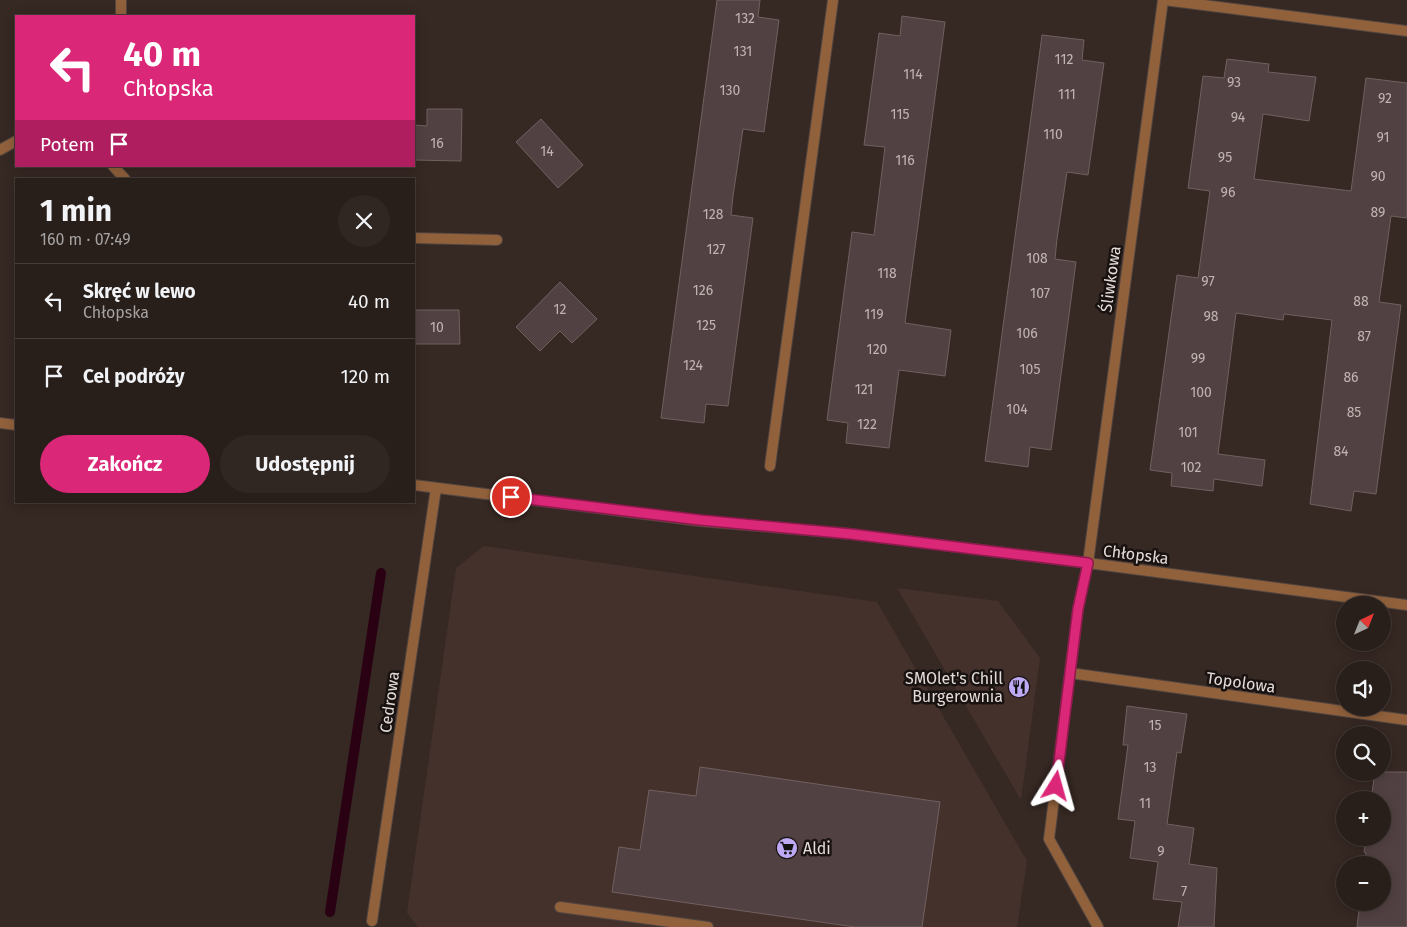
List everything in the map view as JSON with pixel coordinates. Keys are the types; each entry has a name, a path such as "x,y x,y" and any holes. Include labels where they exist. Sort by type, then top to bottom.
{"street":[{"path":"121,0 121,15"},
{"path":"770,466 833,0"},
{"name":"Śliwkowa","path":"1088,563 1164,0 1407,31"},
{"path":"0,150 15,142"},
{"path":"114,167 124,178"},
{"path":"415,238 497,240"},
{"path":"0,423 15,425"},
{"name":"Chłopska","path":"415,485 700,520 851,534 1407,605"},
{"name":"Cedrowa","path":"372,921 436,488"},
{"path":"1088,563 1078,609 1049,839 1098,927"},
{"name":"Topolowa","path":"1070,673 1407,720"},
{"path":"560,907 708,927"}],"shaded area":[{"path":"484,546 877,602 1027,861 1017,927 418,927 407,913 456,568"},
{"path":"897,588 998,601 1040,658 1021,800"}],"building":[{"path":"717,0 760,0 758,17 779,20 764,132 743,129 733,196 731,215 753,218 728,406 706,404 704,423 661,418"},
{"path":"902,16 945,22 905,323 951,330 945,376 899,370 889,448 846,443 848,423 827,420 852,232 874,235 885,147 864,145 879,33 900,36"},
{"path":"1042,35 1084,40 1082,60 1104,63 1088,175 1067,172 1057,239 1055,259 1076,262 1051,450 1030,447 1028,467 985,461"},
{"path":"1227,59 1269,64 1268,72 1316,77 1309,121 1263,114 1254,179 1351,191 1366,78 1407,83 1407,218 1391,216 1379,302 1401,305 1376,494 1354,491 1351,511 1310,504 1332,320 1284,314 1283,320 1236,313 1218,454 1265,460 1262,486 1214,479 1213,491 1171,486 1172,473 1150,470 1177,275 1198,278 1210,191 1188,188 1203,76 1224,78"},
{"path":"427,109 462,109 461,161 415,160 415,125 427,126"},
{"path":"541,119 583,165 558,188 516,142"},
{"path":"560,282 597,319 572,343 560,331 540,351 516,327"},
{"path":"415,310 459,310 460,344 415,344"},
{"path":"1127,706 1187,714 1181,753 1177,752 1167,824 1194,828 1189,864 1217,868 1214,927 1178,927 1182,902 1153,899 1158,862 1130,858 1135,821 1118,819 1128,745 1123,745"},
{"name":"Aldi","path":"700,767 940,802 922,927 855,927 612,892 619,847 640,850 649,790 696,796"},
{"path":"1391,772 1407,772 1407,927 1357,927 1359,911 1391,911 1391,856 1366,856 1364,852 1365,846 1391,846 1391,791 1372,791 1374,781 1391,781"}],"waterway":[{"path":"330,912 381,573"}],"place":[{"name":"SMOlet's Chill Burgerownia","path":"1019,687"},
{"name":"Aldi","path":"787,848"}],"route":[{"path":"511,497 700,520 851,534 1088,563 1078,609 1056,786"}]}
